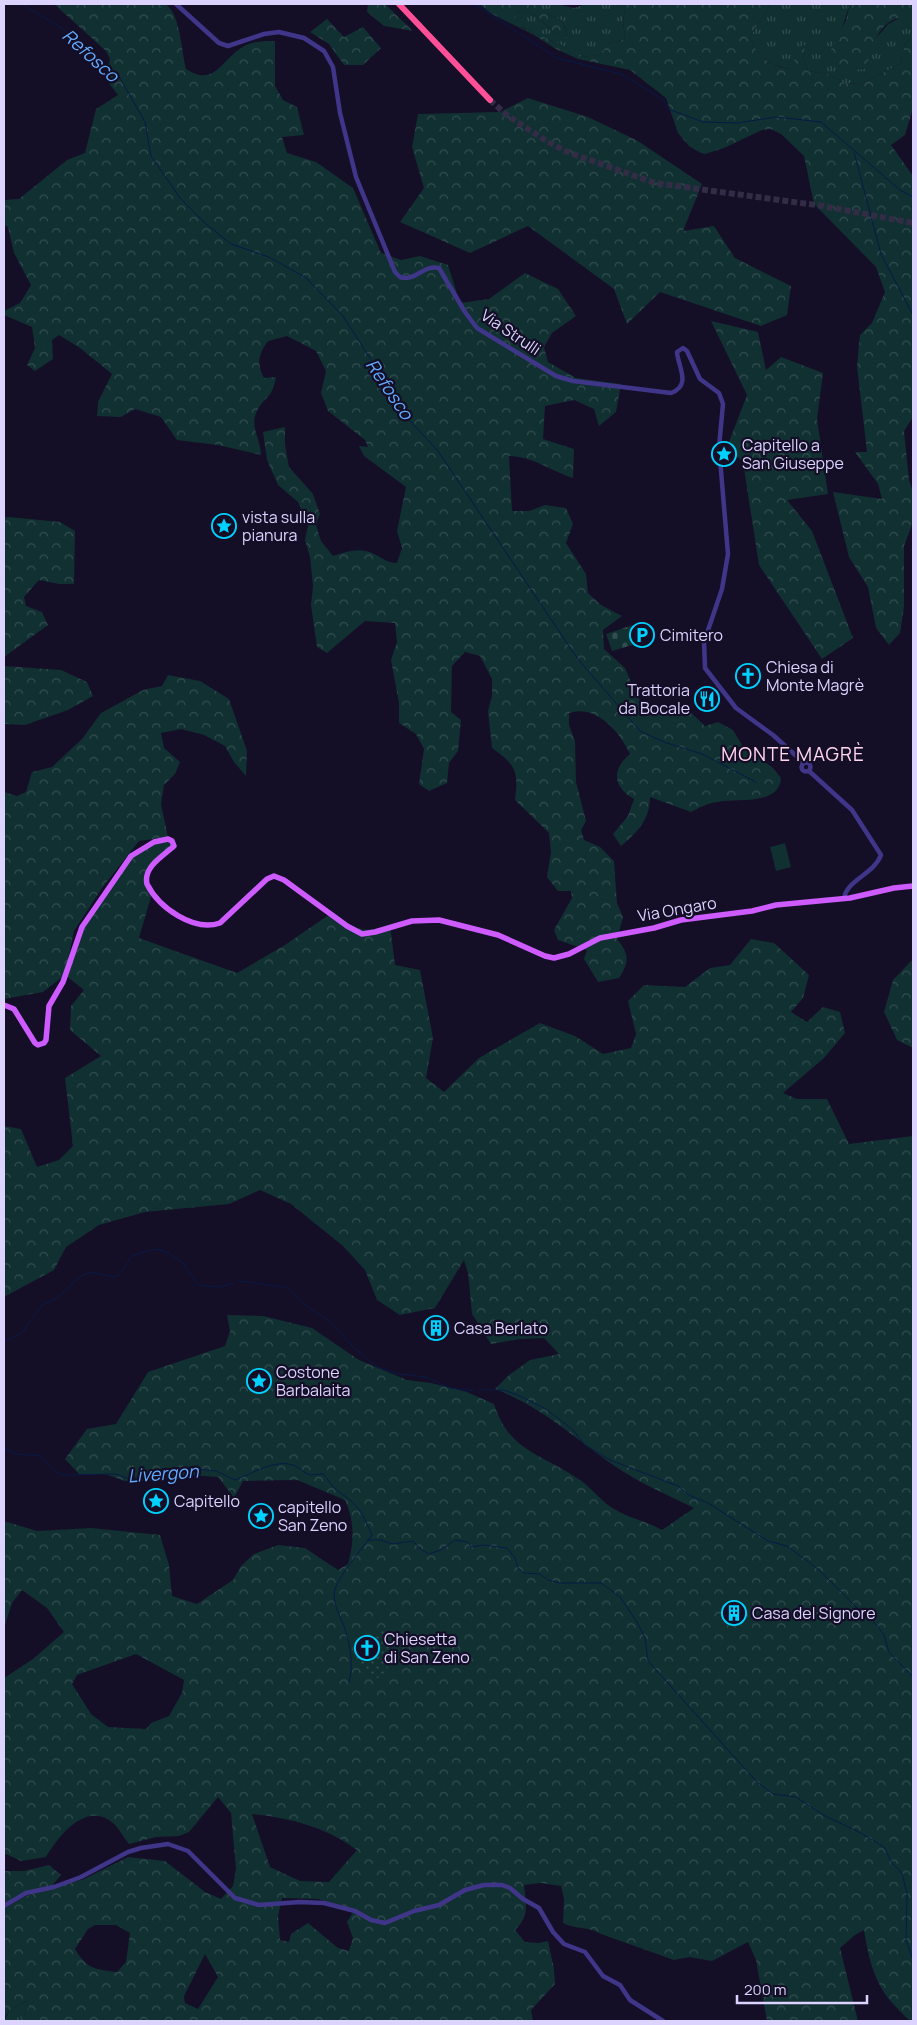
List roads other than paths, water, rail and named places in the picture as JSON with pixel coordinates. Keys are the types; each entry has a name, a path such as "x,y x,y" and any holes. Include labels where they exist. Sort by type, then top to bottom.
{"highway":[{"path":"399,4 490,100"}],"main road":[{"name":"Via Ongaro","path":"4,1005 10,1005 14,1009 35,1043 38,1045 44,1043 46,1040 49,1006 63,982 78,934 112,880 130,856 154,842 168,839 172,841 174,846 153,864 148,874 147,884 152,893 166,906 184,918 204,924 220,922 268,879 274,876 284,880 347,926 362,934 420,919 439,920 498,935 545,956 554,958 570,954 600,938 654,928 681,920 752,912 776,905 844,898 913,886"}],"street":[{"name":"Via Strulli","path":"176,4 219,43 228,46 264,34 279,32 304,38 324,51 333,67 340,113 356,176 395,272 400,277 410,278 429,267 439,268 464,312 477,328 543,369 573,381 671,393 678,389 683,379 677,354 680,349 687,351 702,382 718,393 723,400 719,447 728,554 725,574 704,642 703,659 708,674 736,708 773,734 804,763 802,770 809,771 852,810 881,855 872,869 846,891 844,898"},
{"path":"4,1906 26,1893 54,1887 82,1877 128,1852 159,1844 174,1845 188,1851 235,1898 242,1901 260,1905 300,1902 324,1903 355,1911 378,1923 392,1922 414,1911 439,1905 465,1890 484,1885 502,1885 510,1888 523,1899 539,1908 553,1932 564,1944 585,1952 603,1976 620,1986 630,2000 663,2021"}],"waterway":[{"name":"Refosco","path":"22,4 63,29 120,78 145,122 151,156 180,198 205,223 231,244 269,257 306,278 343,316 375,366 399,409 438,451 577,658 640,731 664,742 702,754 756,782"},
{"path":"475,4 557,58 621,74 664,100 668,109 703,122 737,123 776,117 821,122 900,190 913,197"},
{"path":"854,152 881,254 913,315"},
{"path":"4,1342 23,1332 41,1306 57,1298 81,1276 90,1272 115,1277 119,1275 132,1256 141,1253 157,1249 169,1253 183,1263 198,1285 219,1287 234,1283"},
{"path":"239,1281 286,1287 308,1307 329,1321 354,1348 377,1367 399,1374 426,1377 450,1388 474,1391"},
{"path":"479,1390 504,1390 546,1409 573,1430 585,1445 610,1460 678,1486 689,1495 708,1503 768,1541 787,1546 818,1569 856,1607 867,1613 884,1635 889,1652 913,1677"},
{"name":"Livergon","path":"4,1448 16,1454 41,1456 53,1470 63,1475 116,1474 130,1479 163,1469 188,1468 216,1471 235,1480 278,1464 293,1465 310,1475 323,1474 337,1490 355,1505 363,1515 372,1535 337,1583 334,1594 335,1604 350,1648 351,1669 349,1682"},
{"path":"368,1540 381,1540 392,1544 413,1541 420,1549 429,1554 443,1549 455,1540 468,1542 471,1547 484,1545 507,1548 515,1558 518,1568 524,1573 540,1574 548,1580 559,1583 601,1583 620,1597 645,1638 648,1661 756,1781 773,1794 796,1797 825,1816 861,1833 884,1847 892,1863 902,1873 907,1894 906,1940 913,1960"}],"tunnel":[{"path":"490,100 508,116 548,142 570,153 655,183 823,206 913,223"}],"place":[{"name":"Capitello a San Giuseppe","path":"724,454"},
{"name":"vista sulla pianura","path":"224,526"},
{"name":"Cimitero","path":"642,635"},
{"name":"Chiesa di Monte Magrè","path":"748,676"},
{"name":"Trattoria da Bocale","path":"707,699"},
{"name":"Casa Berlato","path":"436,1328"},
{"name":"Costone Barbalaita","path":"259,1381"},
{"name":"Capitello","path":"156,1501"},
{"name":"capitello San Zeno","path":"261,1516"},
{"name":"Casa del Signore","path":"734,1613"},
{"name":"Chiesetta di San Zeno","path":"367,1648"}],"district":[{"name":"MONTE MAGRÈ","path":"793,754"}]}
